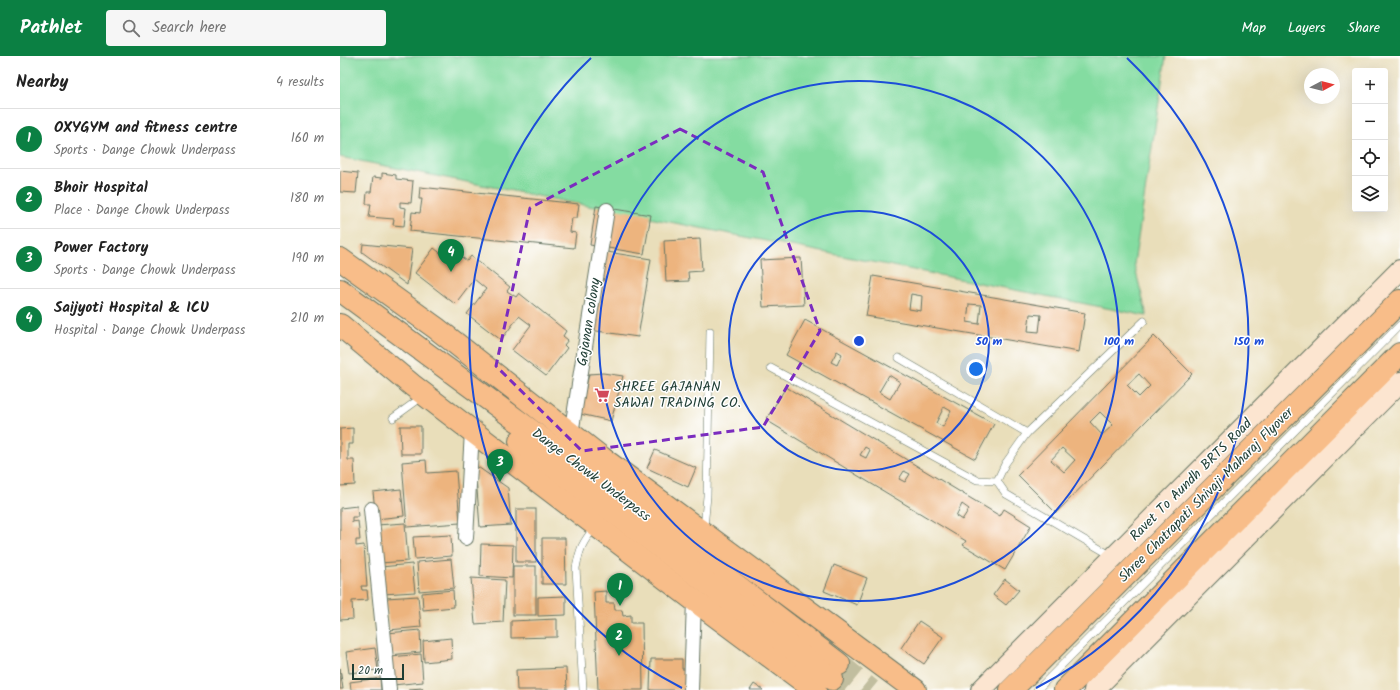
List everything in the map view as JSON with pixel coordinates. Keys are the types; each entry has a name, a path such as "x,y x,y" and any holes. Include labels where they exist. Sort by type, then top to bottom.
{"main road":[{"path":"340,259 436,328 571,434 703,533 916,689"},
{"name":"Dange Chowk Underpass","path":"340,290 624,499 829,678"},
{"name":"Shree Chatrapati Shivaji Maharaj Flyover","path":"1012,690 1400,301"},
{"name":"Dange Chowk Underpass","path":"340,306 698,576 829,678"},
{"path":"340,325 412,385 426,394 472,431 694,600 829,678"},
{"path":"1065,690 1400,354"}],"street":[{"name":"Gajanan colony","path":"571,434 606,210"},
{"name":"Ravet To Aundh BRTS Road","path":"982,690 1400,270"},
{"path":"1094,690 1400,382"},
{"path":"466,538 472,431"},
{"path":"371,510 389,690"},
{"path":"691,690 694,600"}],"lane":[{"path":"997,481 1005,464 1026,433 1144,321"},
{"path":"1037,690 1400,325"},
{"path":"703,533 708,496 710,331"},
{"path":"899,358 1026,433"},
{"path":"770,368 977,480 997,481"},
{"path":"393,418 426,394"},
{"path":"997,481 1006,494 1114,557"},
{"path":"582,690 576,568 580,549 597,525"}],"highlighted area":[{"path":"680,129 763,172 820,331 763,427 582,451 496,366 530,208"}],"green space":[{"path":"340,56 1166,56 1134,264 1147,316 340,157"}],"building":[{"path":"340,171 358,173 356,193 340,192"},
{"path":"382,173 396,175 396,179 413,181 411,203 400,202 400,207 406,208 404,226 393,225 394,219 369,217 371,204 366,204 367,192 371,192 373,177 382,178"},
{"path":"420,187 579,204 577,218 572,218 570,232 576,233 574,248 410,231 412,212 420,213 422,199 419,199"},
{"path":"596,206 651,215 644,254 590,245"},
{"path":"700,239 702,271 688,272 689,281 666,282 664,241"},
{"path":"363,244 412,249 407,285 362,252"},
{"path":"434,248 444,256 450,248 467,261 471,256 510,287 507,291 516,297 519,293 566,331 563,336 568,340 564,345 567,348 546,376 512,350 531,325 519,316 501,340 467,314 486,289 474,279 455,304 415,273"},
{"path":"595,250 651,259 638,337 583,329"},
{"path":"801,258 804,305 763,307 760,260"},
{"path":"873,276 1085,313 1079,352 866,316","holes":["911,294 922,296 921,311 909,309","969,304 981,305 979,324 967,322","1030,314 1041,315 1039,332 1028,331"]},
{"path":"805,320 994,424 975,459 786,355","holes":["837,351 842,354 837,365 831,362","889,375 900,382 890,399 879,392","944,407 951,411 943,427 936,423"]},
{"path":"1154,336 1192,374 1056,513 1018,475","holes":["1139,374 1150,386 1139,397 1127,385","1100,412 1113,425 1102,435 1090,422","1062,448 1075,460 1064,472 1051,460"]},
{"path":"603,373 623,376 611,421 580,414 589,374"},
{"path":"786,387 1000,516 1004,509 1031,526 1005,570 963,545 966,541 766,420","holes":["865,447 870,450 866,458 860,455","904,471 910,474 905,482 899,479","962,504 969,509 962,520 956,516"]},
{"path":"400,426 421,426 421,454 401,454"},
{"path":"353,428 353,444 348,444 348,460 354,460 355,485 340,486 340,429"},
{"path":"655,450 696,468 688,487 647,468"},
{"path":"426,460 427,473 456,471 460,523 407,527 402,462"},
{"path":"475,465 508,488 511,525 480,527"},
{"path":"401,489 404,516 376,519 373,492"},
{"path":"357,506 358,517 352,517 352,522 358,521 360,540 356,540 356,546 364,545 367,586 361,586 362,590 367,590 368,600 352,601 353,619 340,620 340,508"},
{"path":"516,509 536,509 536,562 516,562"},
{"path":"405,523 408,561 380,563 377,525"},
{"path":"451,535 452,556 415,559 413,537"},
{"path":"542,538 565,538 566,584 542,584"},
{"path":"481,544 513,545 512,578 480,576"},
{"path":"451,559 454,588 419,591 417,562"},
{"path":"412,564 415,592 383,594 381,567"},
{"path":"834,565 867,578 857,605 824,591"},
{"path":"513,566 536,566 536,615 513,615"},
{"path":"471,578 505,580 503,622 475,624"},
{"path":"1005,579 1019,590 1006,605 993,595"},
{"path":"453,590 454,607 423,610 422,593"},
{"path":"606,591 606,603 614,603 615,610 622,610 623,616 631,615 631,623 642,623 643,690 598,690 594,592"},
{"path":"418,596 421,627 389,630 386,598"},
{"path":"566,596 566,615 538,616 538,597"},
{"path":"557,619 557,637 511,638 511,621"},
{"path":"919,621 943,637 924,664 901,648"},
{"path":"420,630 421,652 389,655 387,633"},
{"path":"451,638 452,659 424,662 423,641"},
{"path":"375,648 378,670 349,673 346,652"},
{"path":"421,654 423,682 393,685 391,657"},
{"path":"651,659 682,659 682,669 687,669 687,690 650,690"},
{"path":"340,668 343,689 340,689"},
{"path":"566,668 567,690 517,690 516,670"},
{"path":"380,678 381,690 351,690 350,682"},
{"path":"754,684 763,690 750,690"},
{"path":"422,688 423,690 409,690 409,689"}],"tunnel":[{"path":"839,664 871,690"},
{"path":"832,679 845,690"}],"place":[{"name":"Saijyoti Hospital & ICU","path":"451,272"},
{"name":"SHREE GAJANAN SAWAI TRADING CO.","path":"602,395"},
{"name":"Power Factory","path":"500,482"},
{"name":"OXYGYM and fitness centre","path":"620,606"},
{"name":"Bhoir Hospital","path":"619,656"}]}
